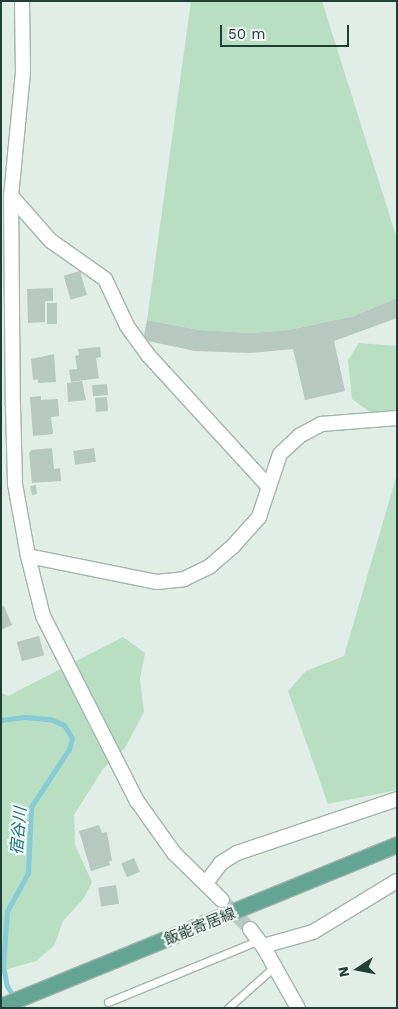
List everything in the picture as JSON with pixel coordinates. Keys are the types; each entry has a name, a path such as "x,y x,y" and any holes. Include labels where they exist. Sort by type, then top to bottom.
{"main road":[{"name":"飯能寄居線","path":"1,1006 397,844"}],"street":[{"path":"22,1 23,72 11,196 15,484 28,556 43,616 137,801 174,853 222,900"},
{"path":"11,196 51,241 105,279 127,326 148,355 270,487"},
{"path":"28,556 158,582 184,579 209,567 234,545 259,517 280,454 307,432 322,424 397,418"},
{"path":"206,883 220,863 237,853 397,799"},
{"path":"298,1008 257,938 313,932 397,881"}],"lane":[{"path":"108,1002 257,938"},
{"path":"228,1008 275,966"}],"green space":[{"path":"191,1 322,1 397,239 397,298 354,316 289,330 249,333 199,330 147,320"},
{"path":"359,343 397,346 397,423 378,418 352,399 348,360"},
{"path":"397,474 397,790 328,804 288,691 306,671 344,656"},
{"path":"123,637 145,653 140,679 144,712 125,748 103,769 74,815 75,845 92,882 84,898 63,921 54,946 36,961 1,971 1,693 8,696"}],"building":[{"path":"80,271 87,295 71,300 64,276"},
{"path":"53,288 53,301 45,301 45,322 28,323 27,289"},
{"path":"397,298 397,318 334,341 345,391 305,400 293,349 250,353 195,351 143,340 147,320 199,330 249,333 289,330 354,316"},
{"path":"47,303 57,303 57,324 47,324"},
{"path":"100,347 101,357 96,358 99,378 71,382 69,370 77,369 75,356 79,355 78,349"},
{"path":"54,354 56,382 38,383 38,379 33,380 31,359"},
{"path":"82,381 86,400 68,402 67,383"},
{"path":"107,384 108,395 93,396 92,385"},
{"path":"41,396 41,400 58,399 59,416 51,417 53,434 33,436 30,397"},
{"path":"107,397 108,411 96,412 95,398"},
{"path":"52,448 54,469 60,468 61,481 32,483 29,453 32,450"},
{"path":"94,448 96,462 75,465 73,451"},
{"path":"36,485 37,494 32,495 30,486"},
{"path":"4,606 12,625 1,630 1,607"},
{"path":"39,636 44,655 22,661 17,642"},
{"path":"99,825 102,833 107,832 112,861 109,861 110,865 91,871 79,831"},
{"path":"134,858 140,872 127,877 121,863"},
{"path":"116,885 119,904 101,907 98,888"}],"waterway":[{"name":"宿谷川","path":"1,720 25,717 50,719 64,725 72,738 69,749 31,807 28,873 7,911 3,966 7,986 21,1008"}],"tunnel":[{"path":"222,900 250,929"}]}
